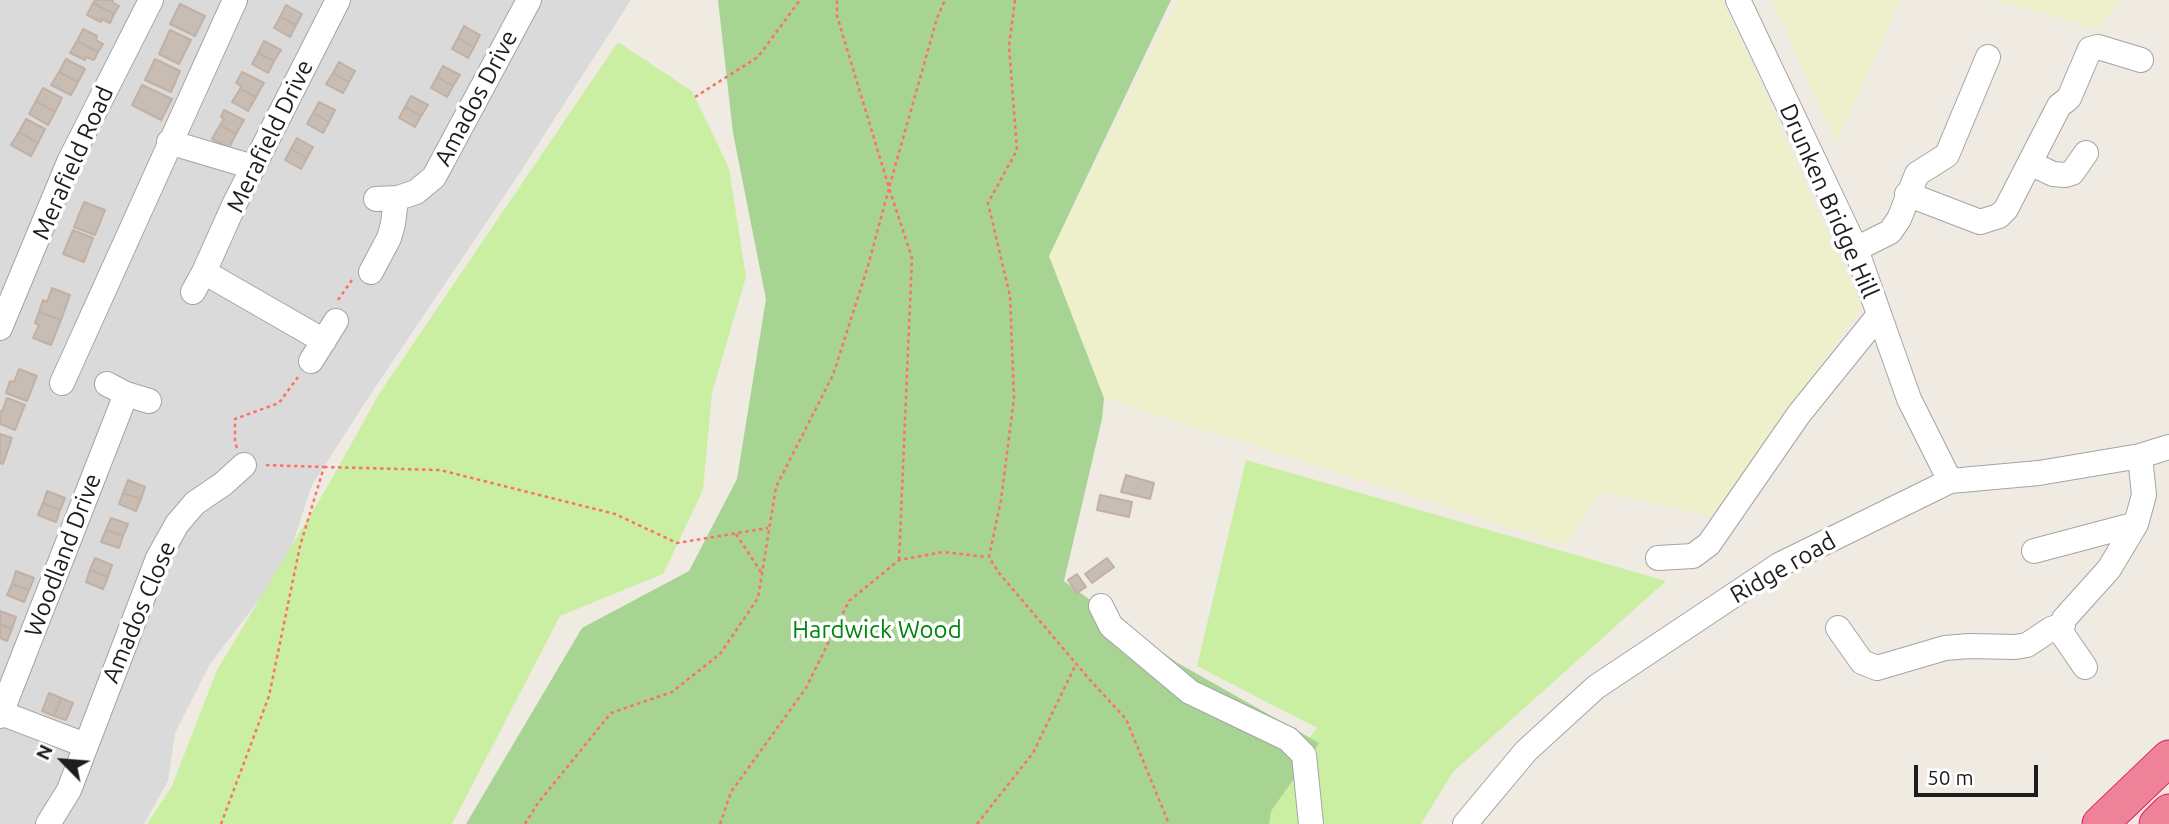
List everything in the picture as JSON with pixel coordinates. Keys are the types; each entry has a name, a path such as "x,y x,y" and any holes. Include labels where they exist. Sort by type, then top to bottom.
{"highway":[{"path":"2100,824 2169,758"},
{"path":"2157,824 2169,812"}],"street":[{"name":"Merafield Road","path":"0,328 69,162 151,0"},
{"path":"62,383 235,0"},
{"name":"Merafield Drive","path":"324,341 199,282 253,167 338,0"},
{"name":"Amados Drive","path":"371,272 389,238 393,224 386,198 416,192 434,177 529,0"},
{"name":"Drunken Bridge Hill","path":"1738,0 1856,249 1909,399 1950,481"},
{"path":"1908,194 1980,222 1999,216 2006,209 2059,106 2069,98 2090,49 2098,47 2141,60"},
{"path":"1856,249 1890,232 1899,219 1917,174 1947,155 1988,57"},
{"path":"169,142 253,167"},
{"path":"2030,163 2053,174 2065,175 2072,173 2086,153"},
{"path":"1658,558 1693,556 1709,544 1799,414 1879,315"},
{"name":"Woodland Drive","path":"1,715 127,393"},
{"name":"Ridge road","path":"1465,824 1526,751 1596,687 1779,565 1950,481 2039,472 2140,456 2169,447"},
{"path":"2085,667 2062,632 2064,619 2109,569 2136,524 2144,495 2140,456"},
{"name":"Amados Close","path":"48,824 69,790 158,558 177,524 195,503 223,484 244,465"},
{"path":"2034,551 2136,524"},
{"path":"1101,606 1111,626 1190,692 1288,739 1304,755 1311,824"},
{"path":"1838,628 1862,662 1877,668 1945,648 2027,645 2051,629 2063,625"},
{"path":"1,715 85,745"}],"path":[{"path":"695,97 758,57 800,0"},
{"path":"837,0 837,16 912,258 899,560"},
{"path":"525,824 538,803 611,713 672,692 720,654 758,598 776,487 833,375 867,266 937,18 945,0"},
{"path":"1015,0 1009,46 1017,150 988,202 1010,296 1014,398 1001,500 989,557 999,573 1126,719 1169,824"},
{"path":"324,341 279,403 235,419 235,442 244,465 440,470 615,514 677,543 768,528"},
{"path":"222,824 269,696 300,546 324,467"},
{"path":"736,534 762,573"},
{"path":"720,824 731,792 806,688 849,601 899,560 943,552 989,557"},
{"path":"977,824 1033,753 1076,664"}],"shaded area":[{"path":"0,0 631,0 312,485 285,566 210,664 175,733 168,781 144,824 0,824"}],"green space":[{"name":"Hardwick Wood","path":"718,0 1171,0 1049,256 1104,398 1102,419 1064,581 1176,662 1319,743 1271,811 1269,824 466,824 582,628 689,571 737,479 766,299 733,133"},
{"path":"1177,0 1723,0 1861,306 1717,517 1600,492 1566,545 1104,398 1049,256"},
{"path":"1772,0 1901,0 1836,144"},
{"path":"1993,0 2120,0 2099,29"},
{"path":"618,42 692,91 729,168 746,277 712,393 703,490 663,574 560,616 452,824 147,824 172,786 217,670 330,482 379,394"},
{"path":"1246,460 1666,581 1453,772 1421,824 1254,824 1257,809 1317,728 1197,666"}],"building":[{"path":"95,0 113,0 112,2 119,6 114,14 93,3"},
{"path":"93,3 114,14 110,23 87,15"},
{"path":"180,4 205,16 195,36 170,24"},
{"path":"286,5 302,14 296,25 280,17"},
{"path":"280,17 296,25 290,37 274,28"},
{"path":"464,26 480,35 474,47 458,38"},
{"path":"83,29 97,36 96,40 103,44 98,52 77,41"},
{"path":"170,30 191,40 179,64 159,54"},
{"path":"458,38 474,47 468,58 452,49"},
{"path":"77,41 98,52 94,60 86,57 85,60 70,53"},
{"path":"264,41 281,50 274,61 258,53"},
{"path":"258,53 274,61 268,73 252,64"},
{"path":"66,59 85,69 78,82 59,72"},
{"path":"155,59 180,71 171,92 145,80"},
{"path":"339,62 355,71 349,82 333,73"},
{"path":"443,66 460,75 453,86 437,77"},
{"path":"59,72 78,82 71,95 51,85"},
{"path":"242,72 264,83 256,97 240,89 241,86 236,83"},
{"path":"333,73 349,82 343,93 326,84"},
{"path":"437,77 453,86 447,97 431,88"},
{"path":"142,85 172,99 161,120 132,105"},
{"path":"43,88 62,98 55,112 36,101"},
{"path":"240,89 256,97 248,111 232,102"},
{"path":"411,96 428,105 421,116 405,107"},
{"path":"36,101 55,112 48,125 29,114"},
{"path":"319,102 335,110 329,122 313,113"},
{"path":"405,107 421,116 415,127 399,118"},
{"path":"224,110 244,120 236,134 220,125 224,119 221,117"},
{"path":"313,113 329,122 323,133 307,124"},
{"path":"26,119 45,129 38,143 19,132"},
{"path":"220,125 236,134 229,148 212,139"},
{"path":"19,132 38,143 31,156 11,145"},
{"path":"297,138 313,147 307,158 291,149"},
{"path":"291,149 307,158 301,169 285,160"},
{"path":"84,202 105,210 95,235 74,227"},
{"path":"73,230 93,238 84,262 63,254"},
{"path":"52,288 70,295 61,320 39,312 43,300 47,302"},
{"path":"39,312 61,320 51,345 33,338 39,325 35,323"},
{"path":"19,369 37,376 27,401 6,393 10,381 14,382"},
{"path":"7,398 25,405 15,430 0,424 0,411 2,412"},
{"path":"0,434 12,438 3,464 0,463"},
{"path":"1126,475 1154,483 1150,499 1121,492"},
{"path":"128,480 145,487 141,499 123,493"},
{"path":"47,491 65,498 60,510 43,503"},
{"path":"123,493 141,499 136,511 119,504"},
{"path":"1100,495 1132,502 1129,517 1097,510"},
{"path":"43,503 60,510 56,522 38,515"},
{"path":"111,518 128,524 123,536 106,530"},
{"path":"106,530 123,536 119,548 101,542"},
{"path":"95,558 112,565 108,577 90,570"},
{"path":"1107,558 1114,567 1092,583 1085,574"},
{"path":"90,570 108,577 103,589 86,582"},
{"path":"16,571 34,578 29,590 12,584"},
{"path":"1077,574 1086,587 1077,593 1068,580"},
{"path":"12,584 29,590 24,602 7,595"},
{"path":"0,611 16,617 12,629 0,624"},
{"path":"0,624 12,629 7,641 0,638"},
{"path":"49,693 61,698 54,716 42,711"},
{"path":"61,698 73,703 66,720 54,716"}]}
